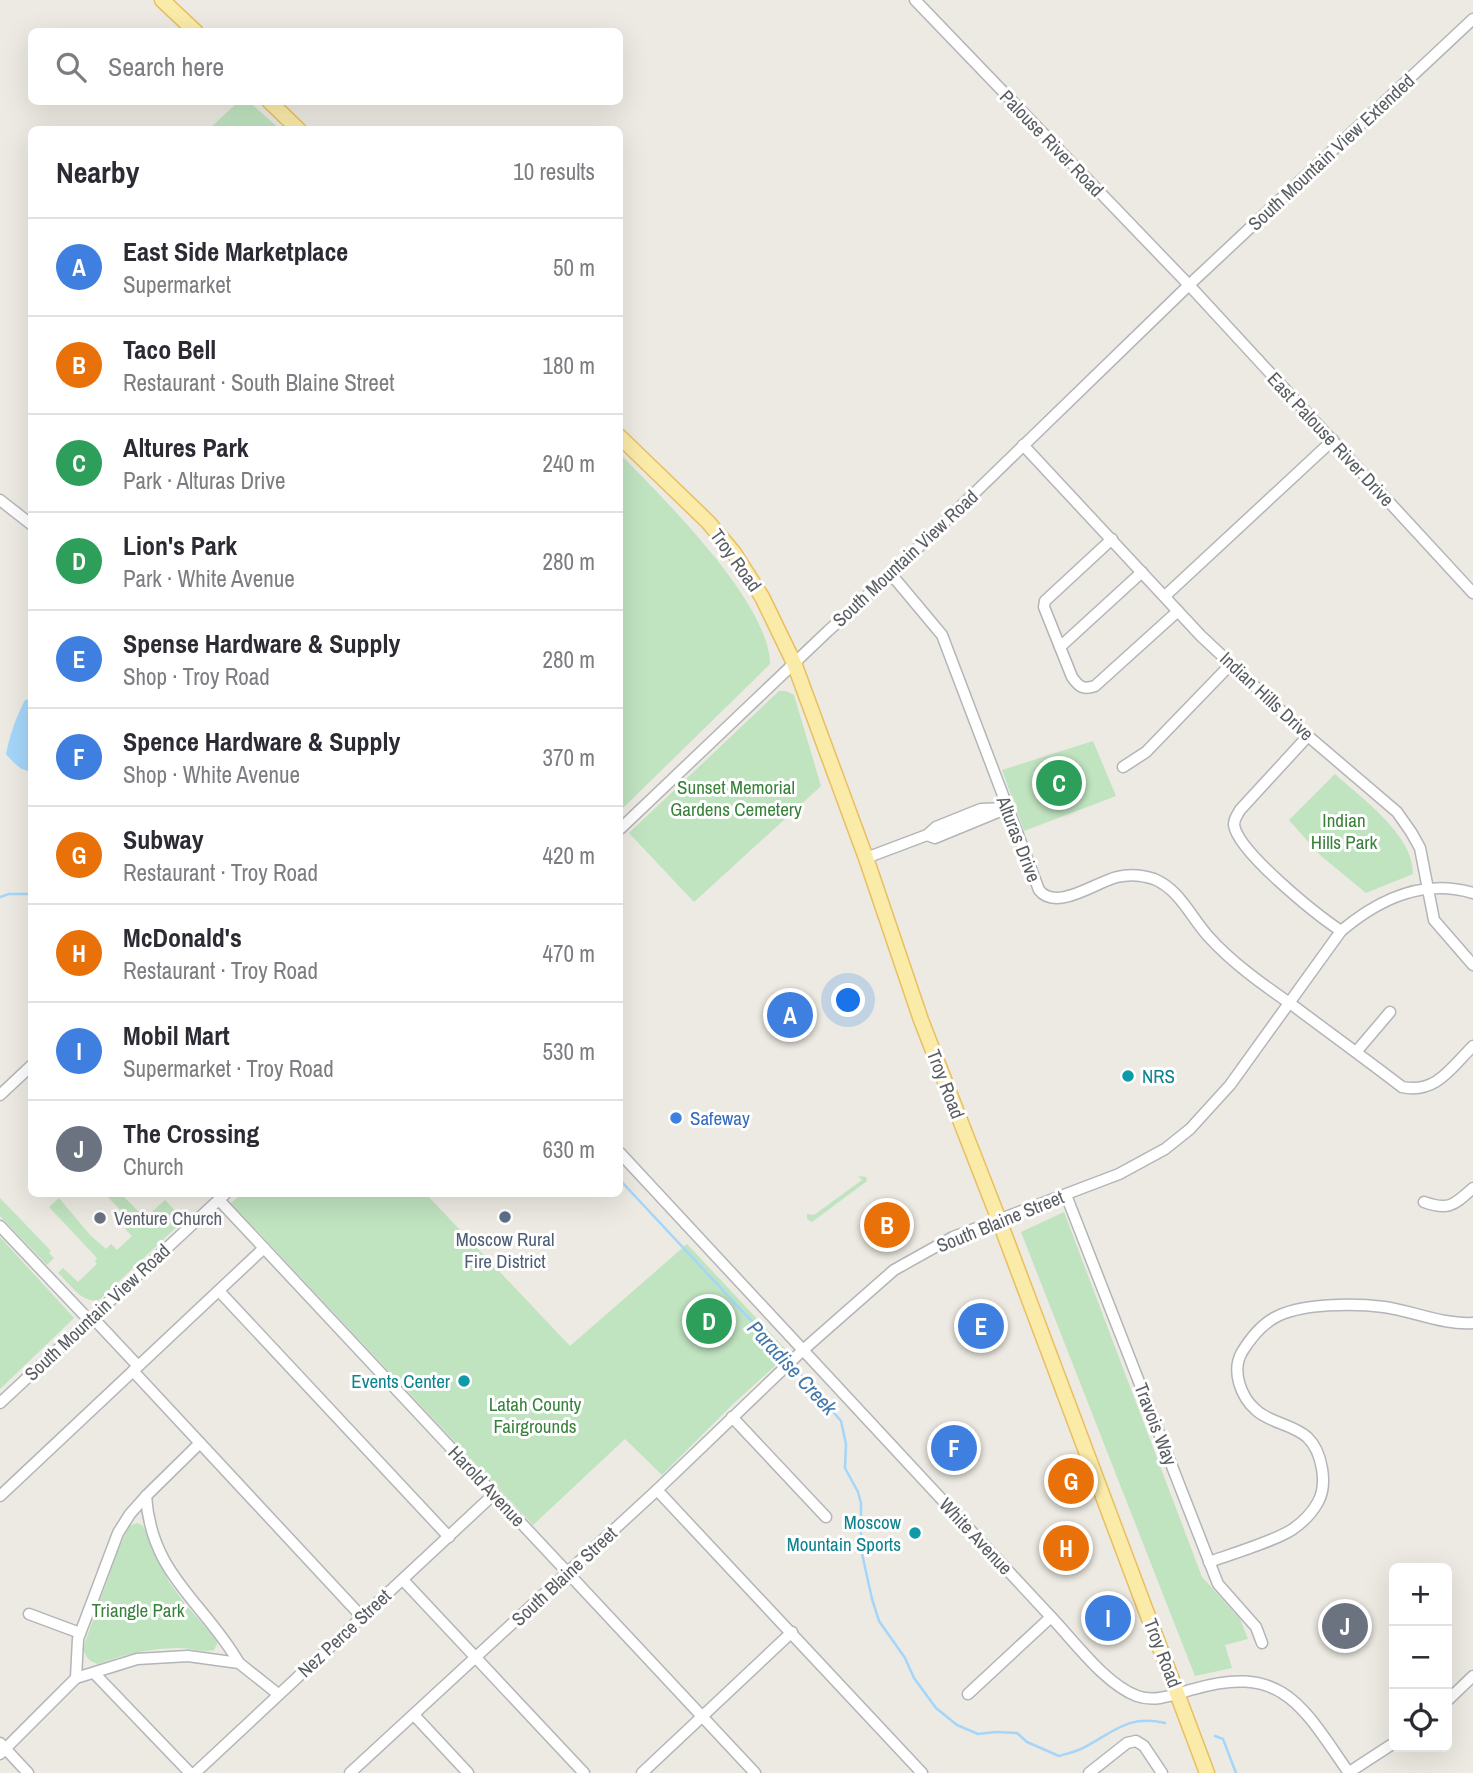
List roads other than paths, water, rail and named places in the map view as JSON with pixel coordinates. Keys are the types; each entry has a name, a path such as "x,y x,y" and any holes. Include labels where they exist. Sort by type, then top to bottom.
{"main road":[{"path":"162,0 192,28"},
{"path":"273,105 295,126"},
{"name":"Troy Road","path":"623,440 708,522 734,553 762,597 794,663 866,859 921,1020 1179,1693 1207,1773"}],"street":[{"name":"Palouse River Road","path":"915,0 1189,285"},
{"name":"South Mountain View Extended","path":"1189,285 1473,19"},
{"name":"East Palouse River Drive","path":"1189,285 1473,593"},
{"name":"South Mountain View Road","path":"623,826 891,574 1189,285"},
{"path":"1165,596 1333,440"},
{"name":"Indian Hills Drive","path":"1023,445 1231,664 1308,736 1396,812 1420,848 1434,920 1473,965"},
{"path":"0,500 28,522"},
{"path":"1112,539 1045,601 1044,607 1072,677 1079,686 1086,689 1095,686 1178,611"},
{"path":"1060,647 1142,572"},
{"name":"Alturas Drive","path":"891,574 942,635 1043,895 1054,899 1068,897 1120,876 1136,874 1155,879 1171,888 1219,948 1402,1087 1416,1090 1431,1086 1473,1046"},
{"path":"1123,767 1146,752 1231,664"},
{"path":"1308,736 1240,810 1234,820 1235,828 1241,840 1274,878 1341,931"},
{"path":"866,859 927,835 935,838 1007,808"},
{"name":"South Blaine Street","path":"350,1773 657,1490 801,1352 894,1270 936,1245 1119,1174 1165,1149 1190,1129 1230,1085 1341,931 1361,914 1404,893 1428,888 1455,887 1473,893"},
{"path":"1356,1052 1390,1012"},
{"path":"0,1095 28,1069"},
{"name":"White Avenue","path":"623,1156 801,1352 1108,1677 1125,1690 1157,1699 1218,1682 1240,1680 1274,1687 1293,1699 1312,1720 1348,1773"},
{"path":"1424,1202 1441,1208 1455,1203 1473,1188"},
{"name":"Travois Way","path":"1066,1195 1218,1584 1256,1627 1262,1643"},
{"name":"South Mountain View Road","path":"0,1402 222,1197"},
{"name":"Harold Avenue","path":"222,1197 264,1248 755,1773"},
{"path":"0,1226 91,1319 200,1443 362,1617"},
{"path":"0,1496 264,1248"},
{"path":"219,1291 449,1536"},
{"path":"1209,1562 1291,1531 1307,1518 1320,1500 1323,1485 1315,1446 1293,1428 1255,1410 1239,1384 1236,1370 1239,1356 1264,1325 1288,1312 1340,1304 1384,1307 1444,1320 1473,1323"},
{"path":"732,1417 827,1517"},
{"path":"76,1678 80,1633 118,1533 146,1496 200,1443"},
{"path":"657,1490 922,1773"},
{"name":"Nez Perce Street","path":"195,1773 494,1494"},
{"path":"146,1496 154,1538 176,1581 225,1640 239,1663 278,1694"},
{"path":"402,1580 584,1773"},
{"path":"29,1614 80,1633"},
{"path":"968,1694 1051,1617"},
{"path":"642,1773 792,1632"},
{"path":"28,1773 2,1749 76,1678 129,1661 161,1656 188,1656 239,1663"},
{"path":"94,1673 190,1773"},
{"path":"1452,1696 1473,1676"},
{"path":"414,1715 468,1773"},
{"path":"1089,1773 1119,1748 1132,1741 1141,1743 1162,1773"},
{"path":"1348,1773 1389,1746"}],"water":[{"path":"25,700 28,700 28,771 14,763 6,754 11,733"}],"waterway":[{"name":"Paradise Creek","path":"0,897 28,894"},
{"name":"Paradise Creek","path":"623,1183 787,1359"},
{"name":"Paradise Creek","path":"792,1364 841,1421 846,1444 845,1468 861,1503 861,1549 879,1621 936,1708 957,1725 978,1734 1017,1733 1027,1742 1059,1756 1081,1749 1130,1723 1165,1723"},
{"name":"Paradise Creek","path":"1215,1736 1223,1739 1236,1773"}],"place":[{"name":"Altures Park","path":"1059,783"},
{"name":"East Side Marketplace","path":"790,1015"},
{"name":"NRS","path":"1128,1076"},
{"name":"Safeway","path":"676,1118"},
{"name":"Moscow Rural Fire District","path":"505,1217"},
{"name":"Venture Church","path":"100,1218"},
{"name":"Taco Bell","path":"887,1225"},
{"name":"Lion's Park","path":"709,1321"},
{"name":"Spense Hardware & Supply","path":"981,1326"},
{"name":"Events Center","path":"464,1381"},
{"name":"Spence Hardware & Supply","path":"954,1448"},
{"name":"Subway","path":"1071,1481"},
{"name":"Moscow Mountain Sports","path":"915,1533"},
{"name":"McDonald's","path":"1066,1548"},
{"name":"Mobil Mart","path":"1108,1618"},
{"name":"The Crossing","path":"1345,1626"}],"park label":[{"name":"Sunset Memorial Gardens Cemetery","path":"736,798"},
{"name":"Indian Hills Park","path":"1344,831"},
{"name":"Latah County Fairgrounds","path":"535,1415"},
{"name":"Triangle Park","path":"138,1610"}]}
